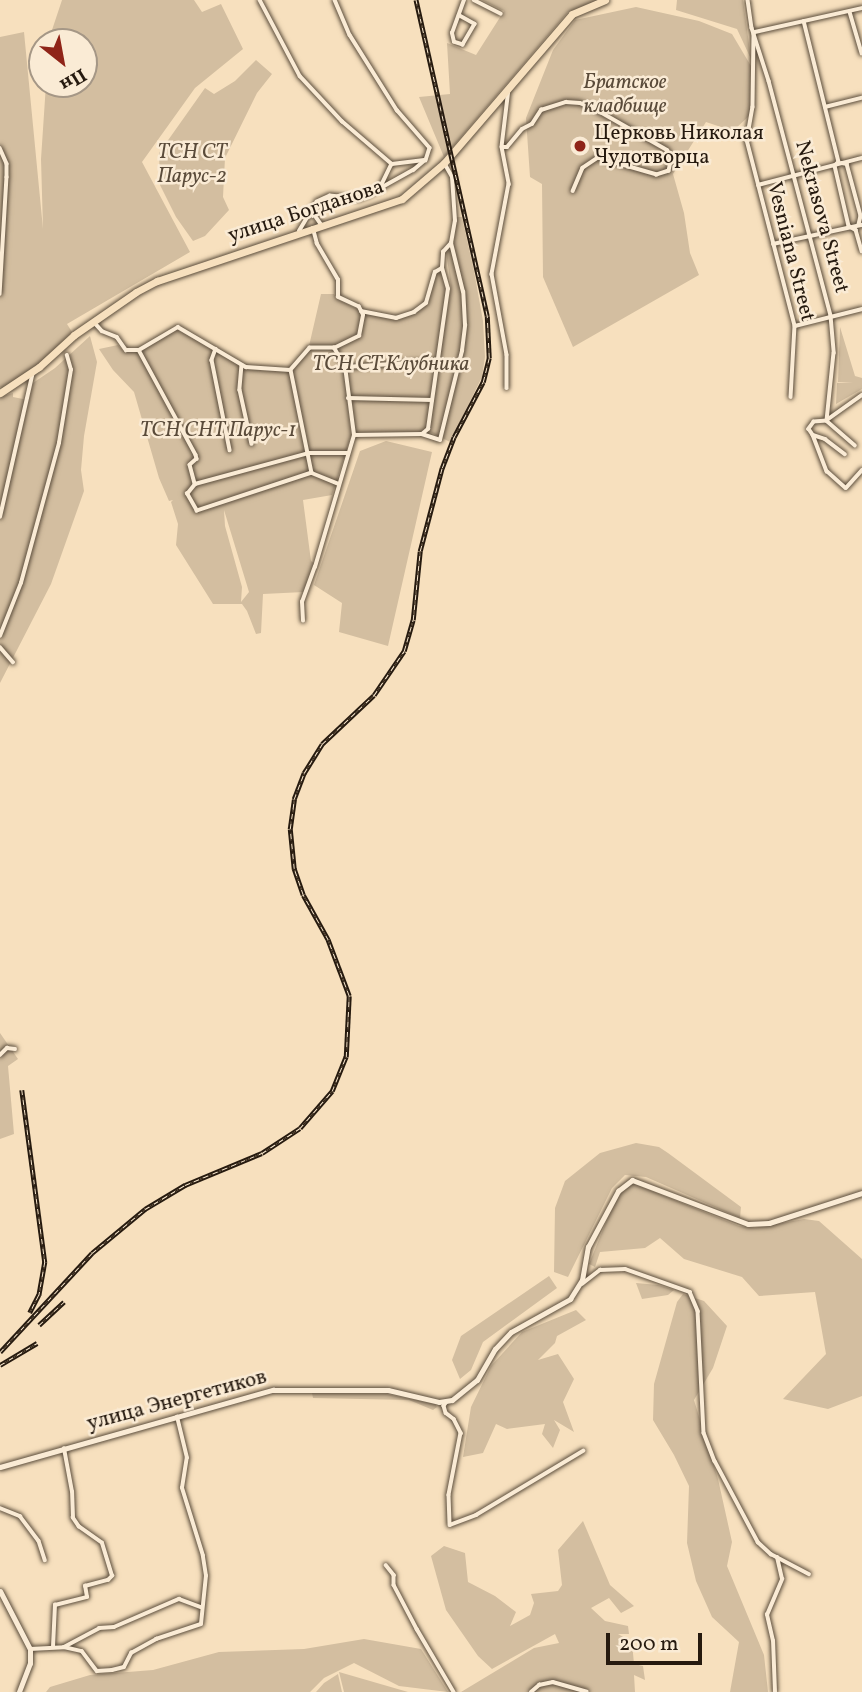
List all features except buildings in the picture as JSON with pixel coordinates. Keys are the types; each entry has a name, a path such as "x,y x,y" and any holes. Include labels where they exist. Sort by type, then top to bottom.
{"main road":[{"name":"улица Богданова","path":"0,393 33,372 94,321 157,281 299,231 402,199 444,163 572,14 605,0"},
{"path":"445,1404 471,1386 511,1332 557,1309 578,1289 588,1247 618,1191 632,1180 748,1224 769,1223 862,1192"},
{"name":"улица Энергетиков","path":"0,1466 273,1390 388,1390 445,1404"},
{"path":"0,1591 30,1649 30,1662 19,1692"}],"street":[{"path":"260,0 300,76 342,121 392,163 407,164 426,160"},
{"path":"299,231 314,206 330,196 359,199 380,189 414,170 426,160 430,148 427,141 397,110 349,35 335,0"},
{"path":"459,15 475,24 463,46 454,42 452,33 464,0"},
{"path":"474,0 501,14"},
{"name":"Nekrasova Street","path":"748,0 831,316 833,362 827,421"},
{"path":"755,32 862,8"},
{"path":"850,12 862,54"},
{"path":"804,21 839,162"},
{"name":"Vesniana Street","path":"755,32 753,107 747,140 795,326 791,397"},
{"path":"507,387 507,355 495,304 492,274 509,184 502,147 509,87"},
{"path":"825,107 862,98"},
{"path":"502,147 507,147 522,129 533,124 541,110 566,102 580,103 597,110 667,150 672,157 669,171 657,175 598,158 583,168 573,191"},
{"path":"0,148 7,164 0,294"},
{"path":"758,185 862,158"},
{"path":"839,162 835,166 849,226 858,227"},
{"path":"839,162 847,164 861,216 858,227 862,251"},
{"path":"380,189 392,163"},
{"path":"354,435 422,434 435,441 440,440 445,430 466,325 463,292 451,243 455,221 454,193 449,170 444,163"},
{"path":"314,206 317,244 338,280 338,297 361,310 396,318 414,312 426,303 435,272 442,268"},
{"path":"773,244 858,227"},
{"path":"422,434 428,429 448,289 442,268 443,253 451,243"},
{"path":"795,326 862,309"},
{"path":"94,321 102,331 117,337 126,350 139,350 178,327 234,357 242,365 264,370 291,370 310,348 334,348 359,336 361,310"},
{"path":"303,621 302,602 316,567 348,453 352,450 354,435 345,367 334,348"},
{"path":"216,349 212,360 230,450"},
{"path":"139,350 198,459 190,466 195,484"},
{"path":"0,636 21,583 56,454 71,370 67,356"},
{"path":"345,367 438,360"},
{"path":"242,365 240,390 252,444"},
{"path":"291,370 312,474"},
{"path":"0,517 33,372"},
{"path":"862,395 827,421 811,425 827,471 846,488 862,470"},
{"path":"348,398 432,400"},
{"path":"827,421 856,445"},
{"path":"813,435 825,439 845,454"},
{"path":"339,484 312,474 197,511 187,494 195,484 309,453 348,453"},
{"path":"0,648 13,662"},
{"path":"0,1055 7,1048 15,1049"},
{"path":"585,1262 590,1271 625,1269 691,1292 698,1311 704,1433 749,1528 762,1547 809,1574"},
{"path":"578,1289 600,1270"},
{"path":"445,1404 446,1413 460,1425 461,1433 449,1495 450,1525 476,1515 583,1451"},
{"path":"30,1649 64,1647 82,1651 97,1671 112,1670 124,1667 131,1653 156,1639 201,1624 206,1576 204,1556 182,1488 187,1458 177,1418"},
{"path":"53,1647 55,1605 87,1597 85,1586 108,1580 112,1576 102,1543 79,1527 73,1518 72,1492 64,1449"},
{"path":"0,1508 20,1516 39,1541 46,1560"},
{"path":"775,1692 773,1641 767,1615 782,1579 778,1558"},
{"path":"386,1564 394,1575 394,1585 417,1629 454,1692"},
{"path":"64,1647 99,1628 114,1627 179,1599 201,1607"},
{"path":"531,1692 539,1685 553,1682 587,1692"}],"green space":[{"path":"62,0 194,0 202,12 221,4 243,49 195,88 142,162 190,252 67,324 72,332 44,361 3,389 0,387 0,37 24,32 28,98 30,98 43,229 41,159 45,98 98,98 98,28 53,28"},
{"path":"482,0 598,0 568,12 444,157 419,97 450,94 447,43 476,55 504,11"},
{"path":"677,0 743,0 751,59 737,29 676,10"},
{"name":"Братское кладбище","path":"636,7 699,21 732,34 751,66 750,115 733,131 706,122 673,174 684,213 690,253 699,275 573,347 543,277 542,184 530,177 526,118 553,50 575,20"},
{"name":"ТСН СТ Парус-2","path":"256,60 272,74 257,93 225,158 223,197 229,210 205,236 193,241 176,217 160,185 159,153 205,88 214,94 235,81"},
{"path":"456,217 462,217 474,271 483,321 485,357 482,377 450,442 428,431 451,287 446,251 454,243"},
{"name":"ТСН СТ Клубника","path":"442,269 445,273 447,293 427,428 422,433 355,434 347,368 334,346 309,346 321,294 334,294 337,299 363,312 401,319 426,304 436,274"},
{"path":"840,327 855,376 862,378 862,389 836,404 837,383 853,382 838,382"},
{"name":"ТСН СНТ Парус-1","path":"175,329 234,358 243,368 293,370 311,349 334,350 344,369 351,436 332,495 303,500 311,561 314,563 304,592 263,594 261,633 256,634 242,604 213,604 176,545 178,524 171,502 173,500 169,501 159,478 134,392 113,370 99,349 118,345 123,351 142,351","holes":["224,510 249,592 241,602 242,587 225,526"]},
{"path":"90,336 97,362 84,436 81,470 84,491 51,584 0,683 0,397 13,393 13,397 28,400 15,460 33,383 55,368"},
{"path":"386,441 432,452 388,646 339,632 342,603 314,585 360,451"},
{"path":"0,1033 18,1059 8,1066 14,1134 0,1139"},
{"path":"636,1143 659,1147 668,1153 741,1207 740,1218 646,1177 625,1175 612,1188 568,1277 554,1272 555,1208 565,1181 600,1153"},
{"path":"632,1183 739,1226 755,1228 804,1219 819,1221 862,1259 862,1396 828,1409 783,1399 826,1354 815,1292 759,1296 742,1277 684,1259 660,1238 645,1248 600,1252 595,1267 589,1264 609,1215 623,1189"},
{"path":"549,1276 557,1288 483,1342 471,1370 460,1379 452,1360 461,1336"},
{"path":"636,1283 674,1290 668,1295 642,1299"},
{"path":"683,1294 704,1301 727,1326 713,1368 694,1400 718,1479 732,1542 727,1566 764,1655 768,1692 730,1692 739,1642 712,1617 696,1581 687,1543 689,1486 653,1420 654,1384 677,1302"},
{"path":"576,1310 586,1320 557,1336 555,1343 538,1360 558,1354 574,1379 563,1402 574,1432 554,1420 560,1430 553,1448 542,1434 545,1424 507,1429 496,1424 483,1453 463,1457 471,1407 491,1366 522,1332"},
{"path":"312,1393 386,1394 435,1404 437,1407 433,1410 409,1400 313,1398"},
{"path":"583,1521 610,1585 634,1606 621,1613 609,1598 591,1608 605,1621 628,1626 629,1634 618,1634 632,1642 634,1664 643,1666 645,1680 634,1675 635,1692 461,1692 534,1648 559,1643 555,1634 492,1669 478,1656 446,1610 431,1556 444,1546 465,1553 468,1582 495,1596 516,1612 510,1626 530,1615 534,1603 531,1594 558,1591 562,1585 558,1550"},
{"path":"364,1639 421,1649 448,1692 399,1686 354,1663 324,1678 310,1692 46,1692 50,1687 90,1675 153,1670 219,1652 304,1649"},
{"path":"339,1672 408,1692 344,1692"},
{"path":"338,1674 342,1692 316,1692 324,1683"}],"railway":[{"path":"0,1352 92,1253 145,1209 185,1185 262,1153 300,1128 332,1091 346,1057 349,996 328,940 303,895 294,869 290,829 294,799 304,773 322,744 374,695 404,651 413,620 420,551 442,468 454,437 483,382 489,358 487,316 416,0"},
{"path":"22,1090 45,1262 39,1295 30,1313"},
{"path":"39,1325 64,1302"},
{"path":"0,1365 37,1343"}],"place":[{"name":"Церковь Николая Чудотворца","path":"580,146"}]}
